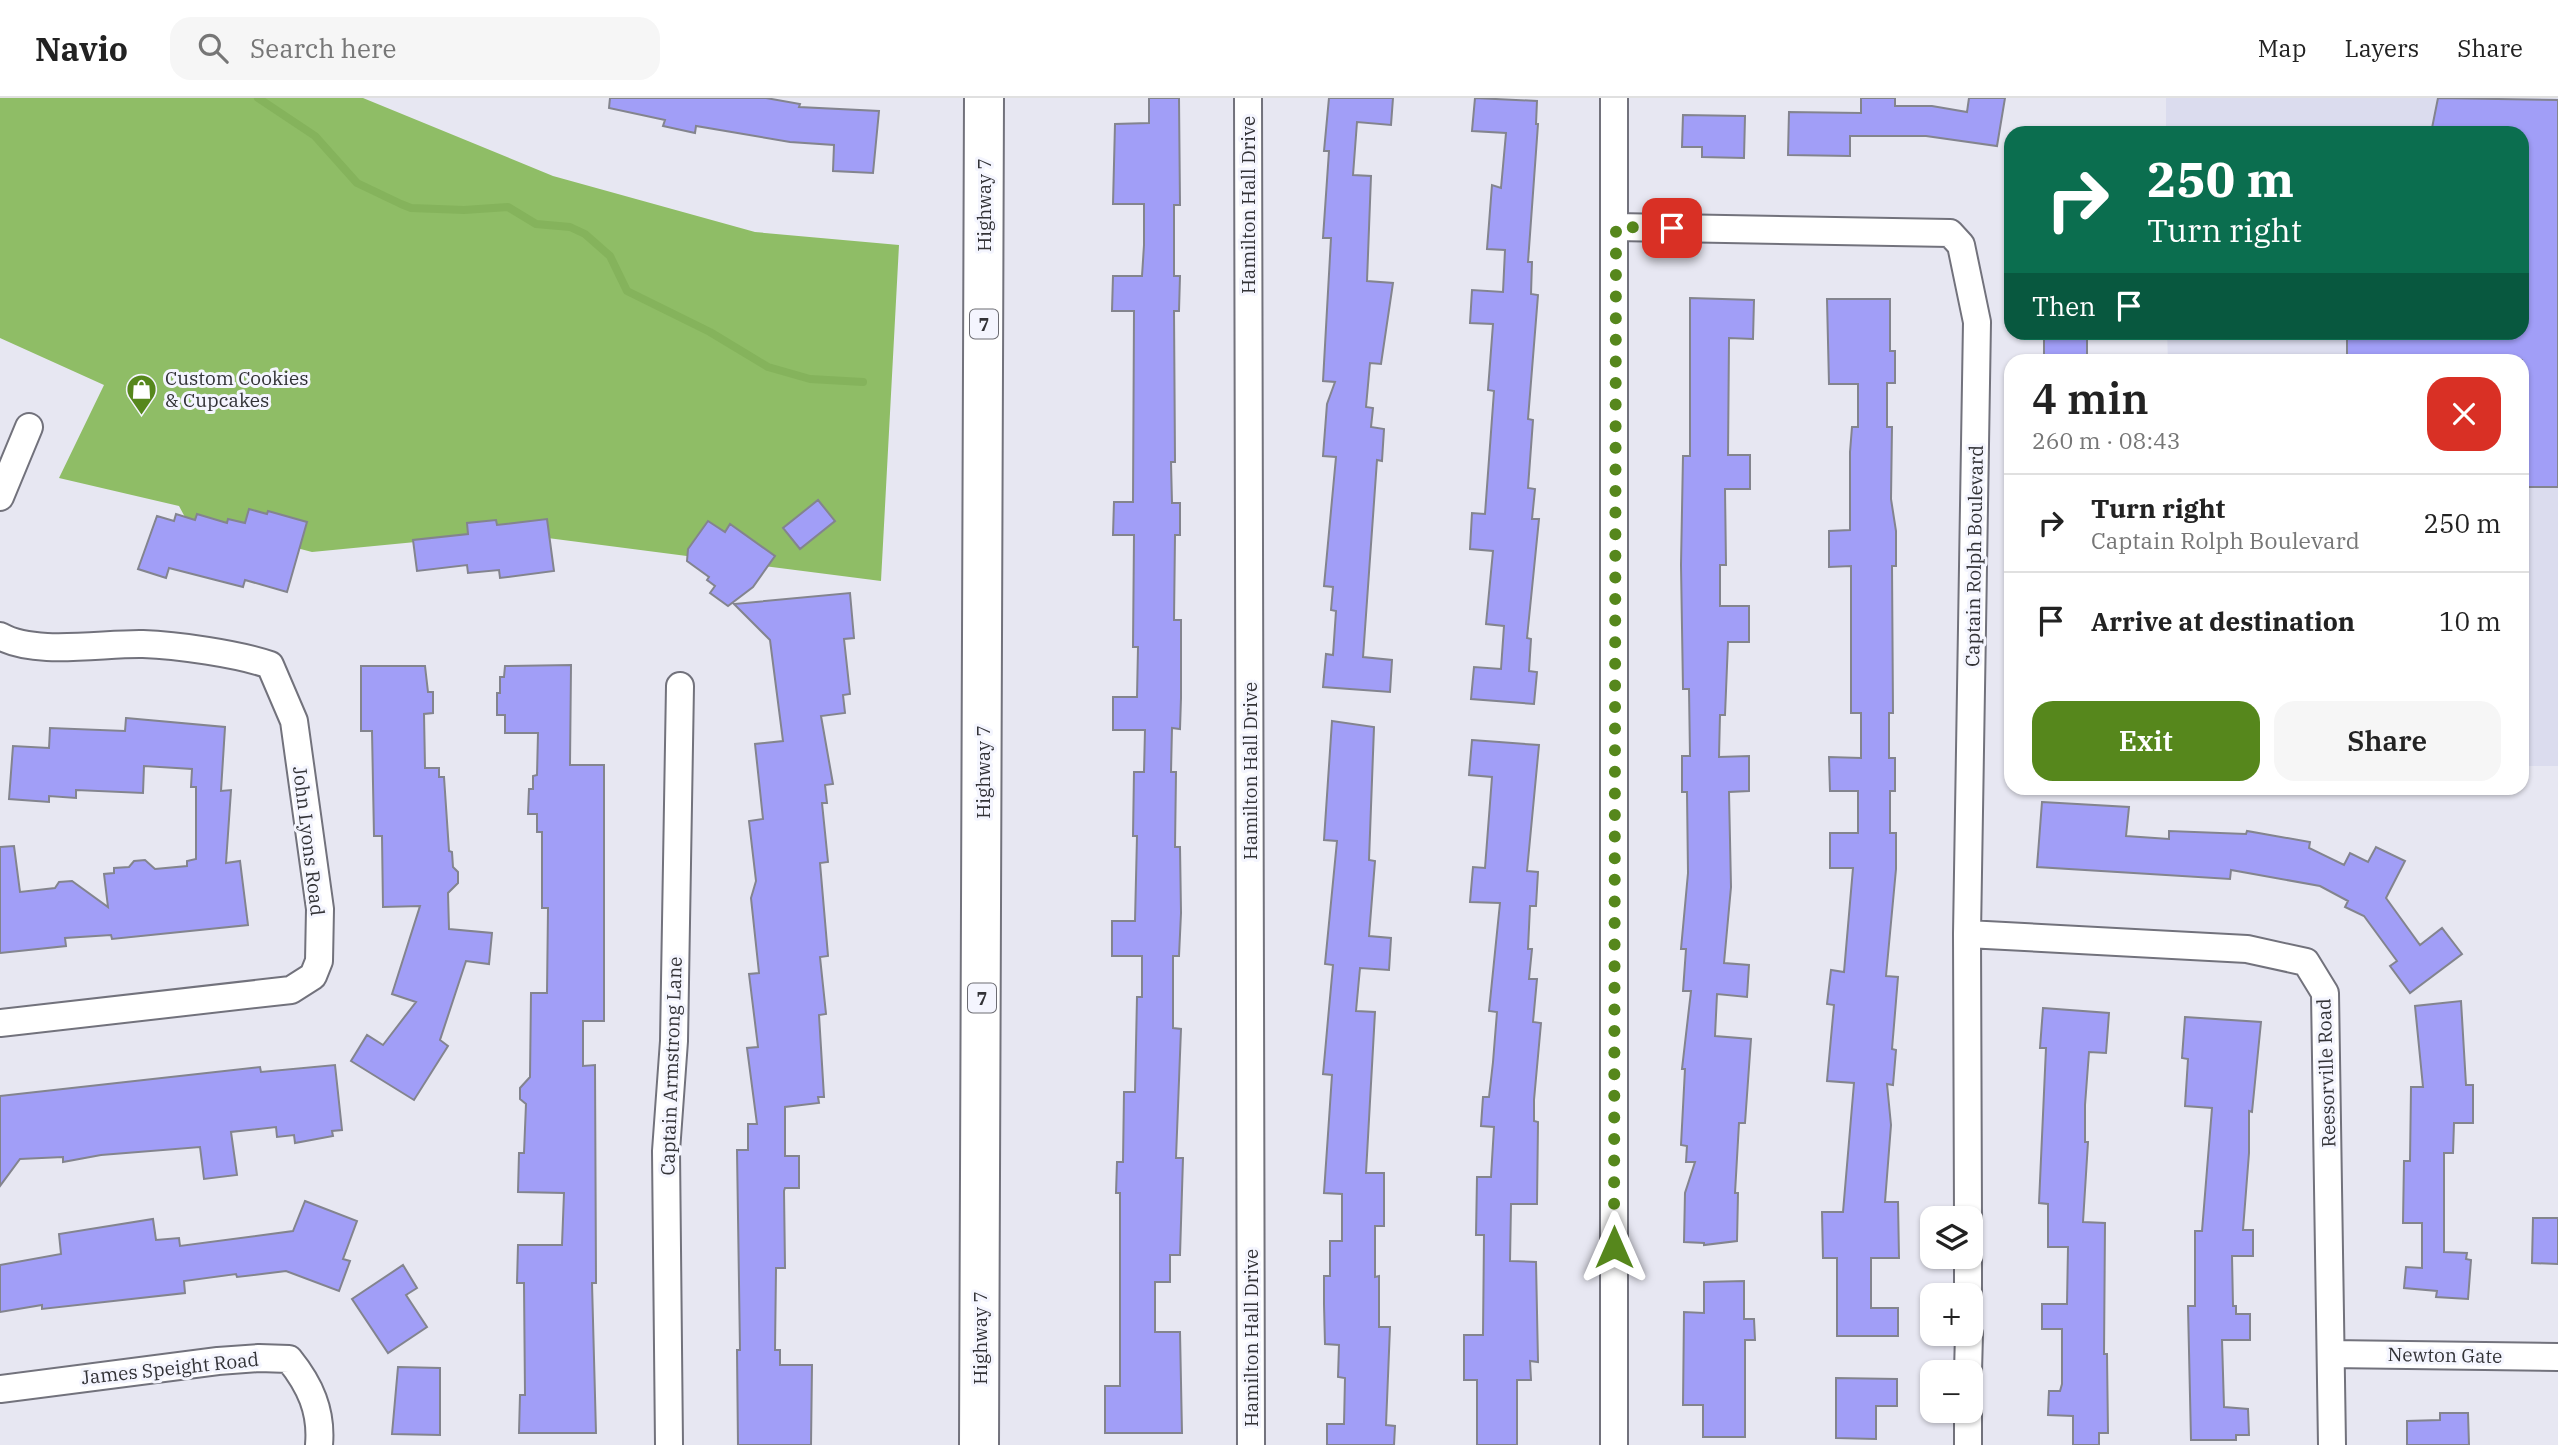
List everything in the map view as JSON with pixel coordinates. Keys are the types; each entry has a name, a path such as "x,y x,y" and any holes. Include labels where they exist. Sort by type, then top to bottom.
{"main road":[{"name":"Highway 7","path":"979,1445 985,98"}],"street":[{"name":"Hamilton Hall Drive","path":"1248,98 1251,1445"},
{"path":"1614,98 1614,1445"},
{"name":"Captain Rolph Boulevard","path":"1616,227 1950,233 1961,245 1977,322 1973,708 1967,934 1968,1206"},
{"path":"0,497 29,427"},
{"name":"John Lyons Road","path":"0,636 24,645 146,644 242,656 270,665 294,721 320,909 318,961 313,976 291,990 0,1023"},
{"name":"Captain Armstrong Lane","path":"669,1445 666,1151 674,1041 680,686"},
{"name":"Reesorville Road","path":"1967,934 2246,949 2306,962 2325,993 2332,1445"},
{"name":"Newton Gate","path":"2332,1354 2558,1357"},
{"name":"James Speight Road","path":"0,1389 218,1361 259,1357 289,1359 304,1378 317,1404 319,1445"},
{"path":"1968,1423 1968,1445"}],"shaded area":[{"path":"2166,98 2558,98 2558,766 2529,766 2529,354 2168,354 2167,340 2529,340 2529,126 2166,126"}],"green space":[{"path":"0,98 363,98 553,176 755,232 899,245 881,581 509,533 312,552 186,519 179,506 59,478 104,385 0,338"}],"building":[{"path":"610,98 766,98 800,104 799,107 879,111 873,173 833,171 834,145 790,142 696,126 695,133 663,126 665,120 609,108"},
{"path":"1149,98 1179,98 1180,205 1174,205 1174,276 1180,276 1179,311 1174,311 1175,462 1171,462 1172,503 1180,503 1180,535 1175,535 1174,620 1181,620 1181,698 1180,729 1172,728 1171,772 1176,772 1175,847 1180,847 1181,913 1179,956 1173,956 1173,1028 1181,1029 1176,1158 1183,1158 1180,1255 1170,1255 1170,1282 1155,1282 1155,1332 1180,1332 1182,1433 1105,1433 1105,1386 1120,1386 1120,1193 1116,1193 1117,1162 1123,1162 1124,1092 1135,1092 1137,997 1142,997 1142,956 1112,956 1112,921 1135,921 1137,836 1133,836 1134,772 1144,772 1145,730 1113,730 1113,697 1137,697 1138,647 1133,647 1134,535 1113,535 1114,502 1133,502 1134,311 1112,311 1113,276 1142,276 1144,245 1144,204 1113,204 1115,124 1149,123"},
{"path":"1329,98 1393,98 1391,125 1357,122 1353,175 1371,176 1367,281 1393,283 1381,364 1370,363 1366,407 1373,408 1371,427 1384,429 1382,461 1377,460 1363,657 1392,660 1390,692 1323,687 1326,654 1333,655 1336,611 1331,610 1333,587 1324,586 1336,457 1323,456 1327,404 1335,382 1323,381 1331,238 1323,238 1329,151 1324,151"},
{"path":"1475,98 1537,101 1538,124 1528,262 1532,262 1531,294 1538,295 1528,419 1533,420 1528,488 1535,489 1532,519 1539,519 1527,638 1531,639 1529,671 1537,672 1534,704 1471,699 1474,667 1501,669 1504,626 1486,624 1493,551 1470,549 1472,513 1485,514 1494,391 1488,390 1493,324 1470,323 1472,290 1503,292 1505,250 1487,249 1492,185 1501,188 1506,133 1472,131"},
{"path":"1861,98 1895,98 1895,106 1932,106 1967,112 1969,98 2005,98 1997,146 1926,136 1850,136 1850,156 1788,155 1789,112 1861,113"},
{"path":"2438,98 2558,100 2558,487 2529,487 2529,354 2347,354 2347,340 2529,340 2529,126 2432,126"},
{"path":"1683,115 1745,116 1744,158 1702,157 1702,147 1682,147"},
{"path":"1690,298 1754,300 1753,339 1729,338 1728,455 1750,455 1750,489 1725,489 1726,565 1720,565 1720,606 1749,606 1749,642 1728,642 1725,715 1720,715 1719,757 1749,756 1749,791 1729,792 1731,887 1724,963 1749,965 1747,997 1717,994 1715,1036 1751,1039 1745,1123 1739,1123 1735,1193 1738,1193 1737,1241 1704,1245 1684,1242 1685,1193 1695,1162 1686,1162 1687,1146 1681,1145 1685,1069 1682,1069 1691,991 1683,991 1686,949 1681,949 1688,873 1687,792 1682,792 1682,756 1690,756 1689,689 1683,689 1681,565 1683,456 1690,456"},
{"path":"1827,299 1890,299 1890,351 1895,351 1895,383 1887,383 1887,427 1892,427 1891,499 1896,531 1896,566 1892,566 1893,713 1889,713 1889,758 1895,758 1895,791 1890,791 1890,833 1896,833 1896,869 1886,976 1898,977 1892,1049 1896,1050 1893,1085 1887,1084 1891,1125 1885,1202 1898,1202 1899,1258 1871,1258 1871,1308 1898,1308 1898,1336 1837,1336 1837,1258 1823,1258 1822,1212 1843,1212 1854,1083 1827,1081 1834,1005 1827,1004 1831,970 1844,972 1853,868 1830,868 1830,833 1858,833 1858,791 1830,791 1829,757 1861,758 1861,713 1851,713 1851,566 1829,567 1829,531 1850,530 1850,452 1852,427 1858,427 1858,384 1829,384"},
{"path":"2044,340 2087,340 2087,354 2044,354"},
{"path":"818,500 835,521 800,549 783,528"},
{"path":"249,509 267,514 268,511 307,522 287,592 245,580 243,587 169,568 166,578 138,569 157,516 174,521 176,514 195,520 197,514 227,523 228,519 245,523"},
{"path":"547,519 554,571 500,578 499,570 468,573 467,565 417,571 413,540 468,534 467,523 496,520 497,525"},
{"path":"708,521 725,532 730,524 775,556 753,587 728,606 710,593 715,586 707,580 709,577 687,561 688,549"},
{"path":"850,593 854,638 844,639 850,694 843,695 845,713 821,716 833,784 825,785 827,803 822,803 828,862 820,863 828,956 820,957 826,1014 819,1015 824,1097 818,1097 819,1103 785,1107 785,1156 799,1156 799,1188 785,1188 784,1191 785,1268 776,1268 775,1350 780,1350 780,1365 812,1365 811,1445 738,1445 737,1350 740,1350 737,1150 748,1150 748,1124 757,1124 747,1048 758,1047 749,974 759,973 751,898 756,881 749,821 763,819 755,744 783,741 770,640 734,604"},
{"path":"571,665 570,765 604,765 604,1021 583,1021 583,1066 595,1065 596,1283 592,1283 596,1433 519,1433 520,1395 525,1395 524,1283 517,1283 518,1245 562,1245 564,1193 518,1192 519,1153 524,1153 526,1104 520,1099 520,1088 530,1077 531,993 547,993 548,908 542,908 542,832 537,832 537,814 528,814 529,789 533,789 533,776 537,775 538,733 505,733 505,715 497,715 497,693 500,693 500,677 504,677 505,666"},
{"path":"361,666 425,666 428,692 433,692 433,713 424,714 425,768 439,768 439,777 444,777 449,851 452,852 453,867 458,872 458,883 448,893 449,929 492,933 489,964 466,961 440,1040 448,1046 414,1100 351,1061 367,1035 383,1045 416,1002 392,994 420,906 383,907 382,836 374,836 372,731 361,731"},
{"path":"126,718 225,727 221,791 231,790 226,863 240,861 248,925 112,939 111,935 65,938 66,946 0,953 0,847 14,846 20,892 55,888 59,882 72,881 108,907 104,874 114,873 114,868 129,867 134,861 145,860 155,869 187,866 187,861 196,859 196,787 191,787 192,769 144,766 143,793 76,790 76,798 49,796 49,802 9,799 13,746 49,748 50,728 125,731"},
{"path":"1332,721 1374,727 1369,860 1375,861 1369,936 1391,938 1389,970 1360,968 1356,1011 1375,1012 1366,1173 1384,1173 1384,1226 1375,1226 1375,1277 1379,1276 1379,1327 1390,1327 1386,1425 1395,1426 1394,1445 1327,1445 1327,1424 1344,1424 1345,1378 1338,1377 1339,1345 1325,1344 1324,1304 1324,1276 1330,1276 1330,1241 1342,1241 1342,1194 1324,1193 1332,1075 1323,1074 1333,965 1325,964 1337,841 1324,840"},
{"path":"1472,740 1539,745 1527,871 1538,872 1536,906 1530,906 1528,949 1532,949 1529,979 1537,979 1533,1022 1541,1023 1534,1100 1534,1121 1538,1122 1537,1204 1511,1204 1510,1261 1536,1262 1538,1362 1530,1361 1531,1380 1517,1380 1517,1445 1477,1445 1477,1380 1464,1380 1464,1335 1483,1335 1484,1235 1476,1235 1477,1177 1491,1177 1494,1127 1481,1126 1483,1097 1489,1097 1493,1062 1497,1012 1489,1011 1500,903 1470,902 1473,867 1485,868 1492,777 1469,775"},
{"path":"2042,802 2129,807 2126,836 2169,839 2169,831 2246,834 2247,831 2310,842 2309,848 2344,865 2350,853 2368,862 2376,847 2405,861 2386,898 2420,945 2442,928 2462,954 2410,993 2390,966 2397,961 2364,916 2345,907 2348,901 2320,886 2231,870 2230,879 2037,867"},
{"path":"2461,1001 2466,1085 2473,1085 2473,1123 2454,1123 2453,1153 2444,1153 2444,1252 2467,1253 2466,1259 2471,1260 2468,1299 2436,1297 2437,1291 2404,1288 2406,1267 2422,1268 2422,1223 2403,1223 2404,1161 2410,1161 2411,1087 2423,1087 2415,1006"},
{"path":"2043,1008 2109,1013 2106,1053 2089,1052 2085,1105 2085,1142 2088,1142 2083,1222 2105,1223 2104,1354 2107,1354 2108,1433 2099,1433 2099,1445 2073,1445 2073,1416 2048,1415 2049,1391 2060,1391 2062,1384 2062,1329 2042,1329 2042,1304 2067,1304 2068,1247 2048,1247 2048,1204 2039,1203 2046,1048 2040,1048"},
{"path":"2185,1017 2261,1022 2252,1112 2249,1111 2249,1153 2243,1230 2253,1230 2253,1256 2232,1256 2233,1306 2236,1306 2236,1314 2250,1314 2250,1340 2222,1340 2224,1407 2248,1409 2249,1435 2236,1435 2236,1440 2191,1440 2188,1306 2195,1306 2195,1231 2202,1231 2212,1108 2185,1106 2188,1059 2182,1058"},
{"path":"335,1065 342,1130 332,1131 333,1136 295,1143 294,1135 277,1137 276,1127 231,1132 237,1175 204,1179 200,1147 101,1155 63,1162 63,1157 20,1159 0,1186 0,1096 260,1067 261,1072"},
{"path":"305,1201 357,1221 343,1259 350,1261 339,1291 286,1271 237,1277 236,1274 184,1281 185,1293 42,1309 42,1305 0,1312 0,1265 61,1254 59,1234 153,1219 156,1240 179,1238 180,1246 293,1231"},
{"path":"2533,1218 2558,1218 2558,1264 2532,1263"},
{"path":"403,1265 417,1288 406,1295 427,1327 388,1353 352,1299"},
{"path":"1744,1281 1744,1319 1754,1319 1755,1340 1745,1340 1745,1437 1703,1437 1703,1405 1683,1405 1684,1312 1704,1313 1704,1282"},
{"path":"398,1367 440,1368 440,1435 392,1434"},
{"path":"1836,1378 1897,1379 1897,1406 1876,1406 1876,1439 1836,1438"},
{"path":"2440,1413 2468,1413 2469,1445 2407,1445 2407,1421 2440,1420"}],"waterway":[{"path":"258,98 315,136 357,183 401,204 411,208 464,210 508,207 536,224 570,227 585,234 610,256 627,291 710,332 768,367 810,379 863,382"}],"place":[{"name":"Custom Cookies & Cupcakes","path":"142,416"}],"route":[{"path":"1614,1247 1616,227 1672,228"}]}
